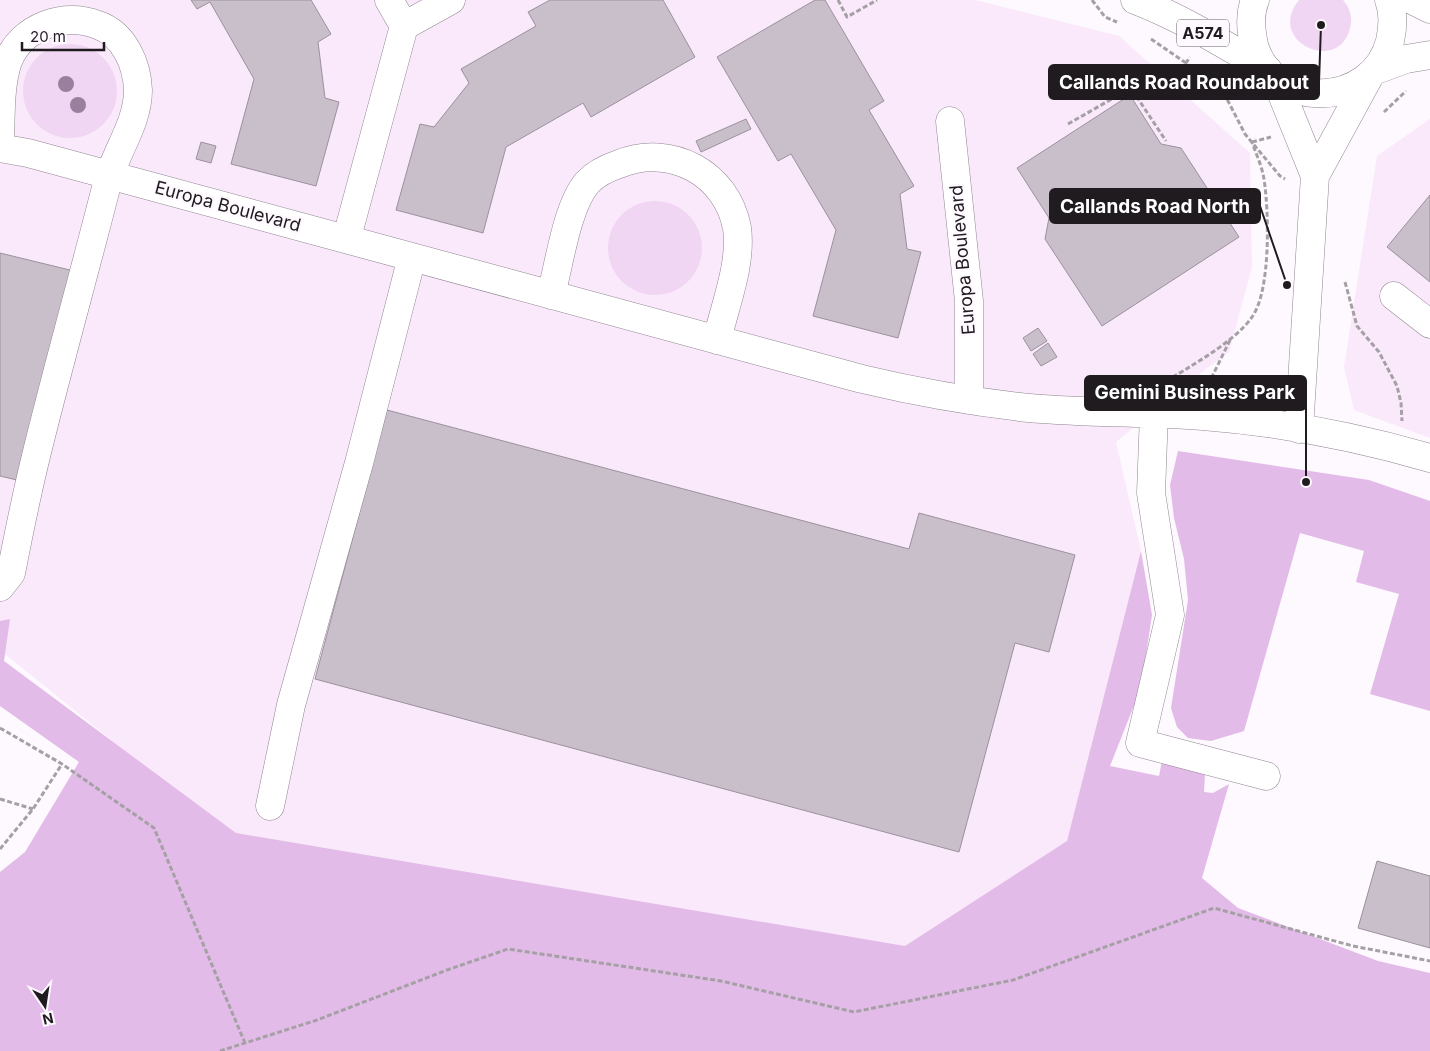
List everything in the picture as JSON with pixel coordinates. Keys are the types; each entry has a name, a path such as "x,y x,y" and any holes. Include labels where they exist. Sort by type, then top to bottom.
{"street":[{"path":"347,237 404,26 389,0"},
{"path":"404,26 451,0"},
{"name":"A574","path":"1135,0 1156,8 1203,33 1292,88 1305,92 1333,93 1353,87 1373,72 1406,59 1430,55"},
{"name":"A574","path":"1255,0 1252,7 1251,30 1257,52 1272,74"},
{"name":"A574","path":"1373,72 1388,51 1393,29 1389,0"},
{"path":"1412,0 1430,9"},
{"path":"0,137 2,85 8,60 22,40 45,24 73,19 99,25 120,39 133,61 138,90 133,120 109,175 36,453 11,572 0,587"},
{"path":"1299,429 1315,176 1373,72"},
{"path":"1272,74 1315,176"},
{"name":"Europa Boulevard","path":"950,121 969,301 969,400"},
{"name":"Europa Boulevard","path":"0,148 28,153 347,237 412,257 862,379 969,400 1039,408 1153,402 1206,416 1299,429 1400,449 1430,458"},
{"path":"551,294 574,203 587,183 605,169 633,158 663,157 690,164 712,179 729,202 737,229 736,260 717,340"},
{"path":"270,806 291,705 356,473 412,257"},
{"path":"1394,296 1430,324"},
{"path":"1153,402 1152,492 1170,615 1140,743 1266,776"}],"path":[{"path":"838,0 847,17 877,0"},
{"path":"1092,0 1105,17 1123,25"},
{"path":"1149,38 1186,63 1228,101 1252,142 1264,178 1266,205 1262,294 1252,318 1232,338 1153,402"},
{"path":"1136,96 1180,70 1186,63"},
{"path":"1068,124 1131,88 1166,141"},
{"path":"1380,117 1392,102 1411,88"},
{"path":"1345,282 1357,326 1379,352 1396,386 1402,417 1400,449"},
{"path":"1208,385 1232,338"},
{"path":"0,728 62,764 154,828 245,1043"},
{"path":"0,849 33,809 62,764"},
{"path":"0,799 33,809"},
{"path":"220,1051 317,1020 447,970 508,949 721,981 854,1012 1013,980 1214,908 1353,946 1430,961"}],"shaded area":[{"path":"0,0 975,0 1119,36 1250,153 1252,267 1229,352 1178,390 1116,442 1141,551 1067,842 906,953 235,840 0,650"},
{"path":"1299,0 1343,0 1349,10 1351,21 1350,28 1343,42 1333,49 1320,51 1308,47 1297,40 1291,29 1291,15"},
{"path":"70,44 88,48 103,58 113,73 117,91 113,109 103,124 88,134 70,138 52,134 37,124 27,109 23,91 27,73 37,58 52,48"},
{"path":"1430,119 1430,438 1354,410 1344,367 1377,156"},
{"path":"655,201 673,205 688,215 698,230 702,248 698,266 688,281 673,291 655,295 637,291 622,281 612,266 608,248 612,230 622,215 637,205"},
{"path":"1178,451 1369,480 1430,501 1430,711 1370,694 1399,594 1356,582 1364,551 1300,533 1244,731 1211,741 1188,738 1177,727 1171,708 1188,600 1184,559 1174,518 1170,485"},
{"path":"1141,551 1152,615 1141,688 1110,766 1159,776 1163,756 1205,774 1204,792 1213,793 1229,784 1202,878 1238,908 1378,961 1430,973 1430,1051 0,1051 0,872 25,852 79,762 0,706 0,621 10,619 4,661 236,833 905,946 1067,841"}],"building":[{"path":"191,0 311,0 331,34 318,42 325,98 339,102 316,186 231,164 254,79 210,2 197,9"},
{"path":"550,0 663,0 695,57 591,117 583,103 506,147 483,233 396,210 420,124 434,127 469,83 461,69 536,26 528,12"},
{"path":"815,0 825,0 884,101 869,110 914,186 900,194 907,249 921,252 898,338 813,316 836,230 791,154 778,161 717,57"},
{"path":"1130,95 1161,144 1181,148 1239,237 1102,326 1045,239 1049,218 1017,168"},
{"path":"746,119 751,129 701,152 696,141"},
{"path":"201,142 216,146 211,163 196,159"},
{"path":"1430,195 1430,282 1387,247"},
{"path":"0,253 74,271 21,481 0,476"},
{"path":"1038,328 1047,341 1031,351 1023,338"},
{"path":"1048,343 1057,357 1041,366 1033,354"},
{"path":"387,410 909,549 919,513 1075,555 1049,652 1015,643 959,852 315,679"},
{"path":"1377,861 1430,876 1430,948 1358,928"}],"place":[{"name":"Callands Road Roundabout","path":"1321,25"},
{"name":"Callands Road North","path":"1287,285"},
{"name":"Gemini Business Park","path":"1306,482"}]}
